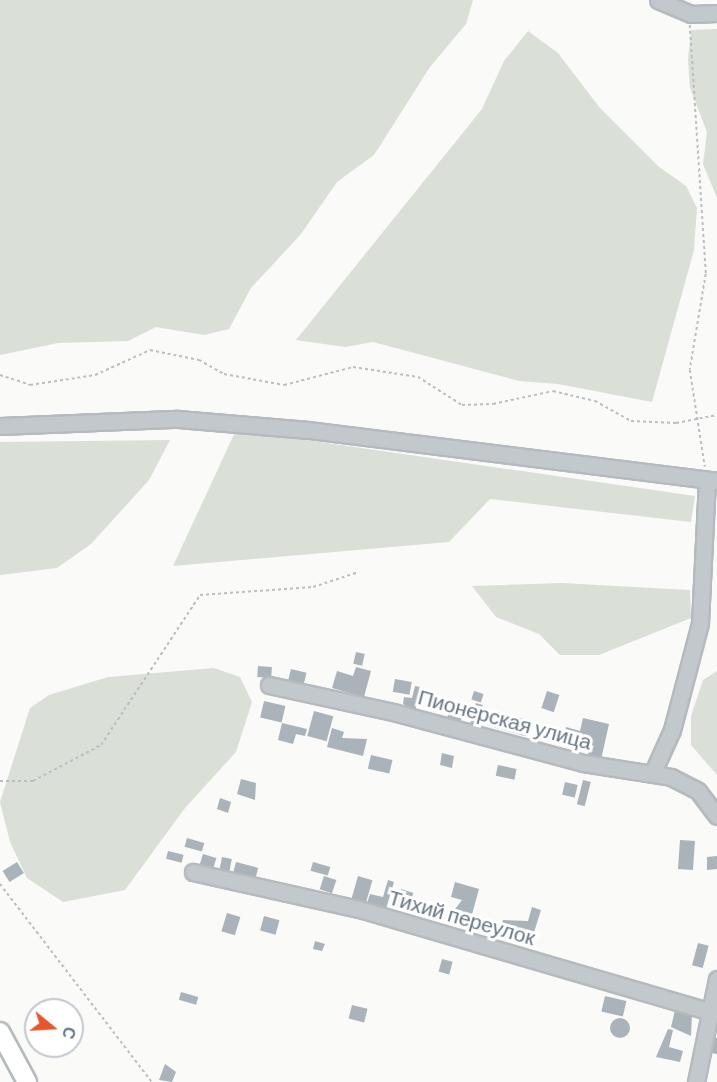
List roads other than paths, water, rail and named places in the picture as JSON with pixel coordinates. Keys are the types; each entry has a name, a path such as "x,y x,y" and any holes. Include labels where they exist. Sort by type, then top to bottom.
{"main road":[{"path":"0,1032 27,1082"}],"street":[{"path":"658,0 690,13 717,13"},
{"path":"0,426 178,419 309,430 712,481 699,623 672,730 653,772"},
{"name":"Пионерская улица","path":"269,686 393,712 583,763 653,772 698,791 717,816"},
{"name":"Тихий переулок","path":"193,872 359,909 714,1014"},
{"path":"696,1082 702,1034 714,1014 717,979"}]}
